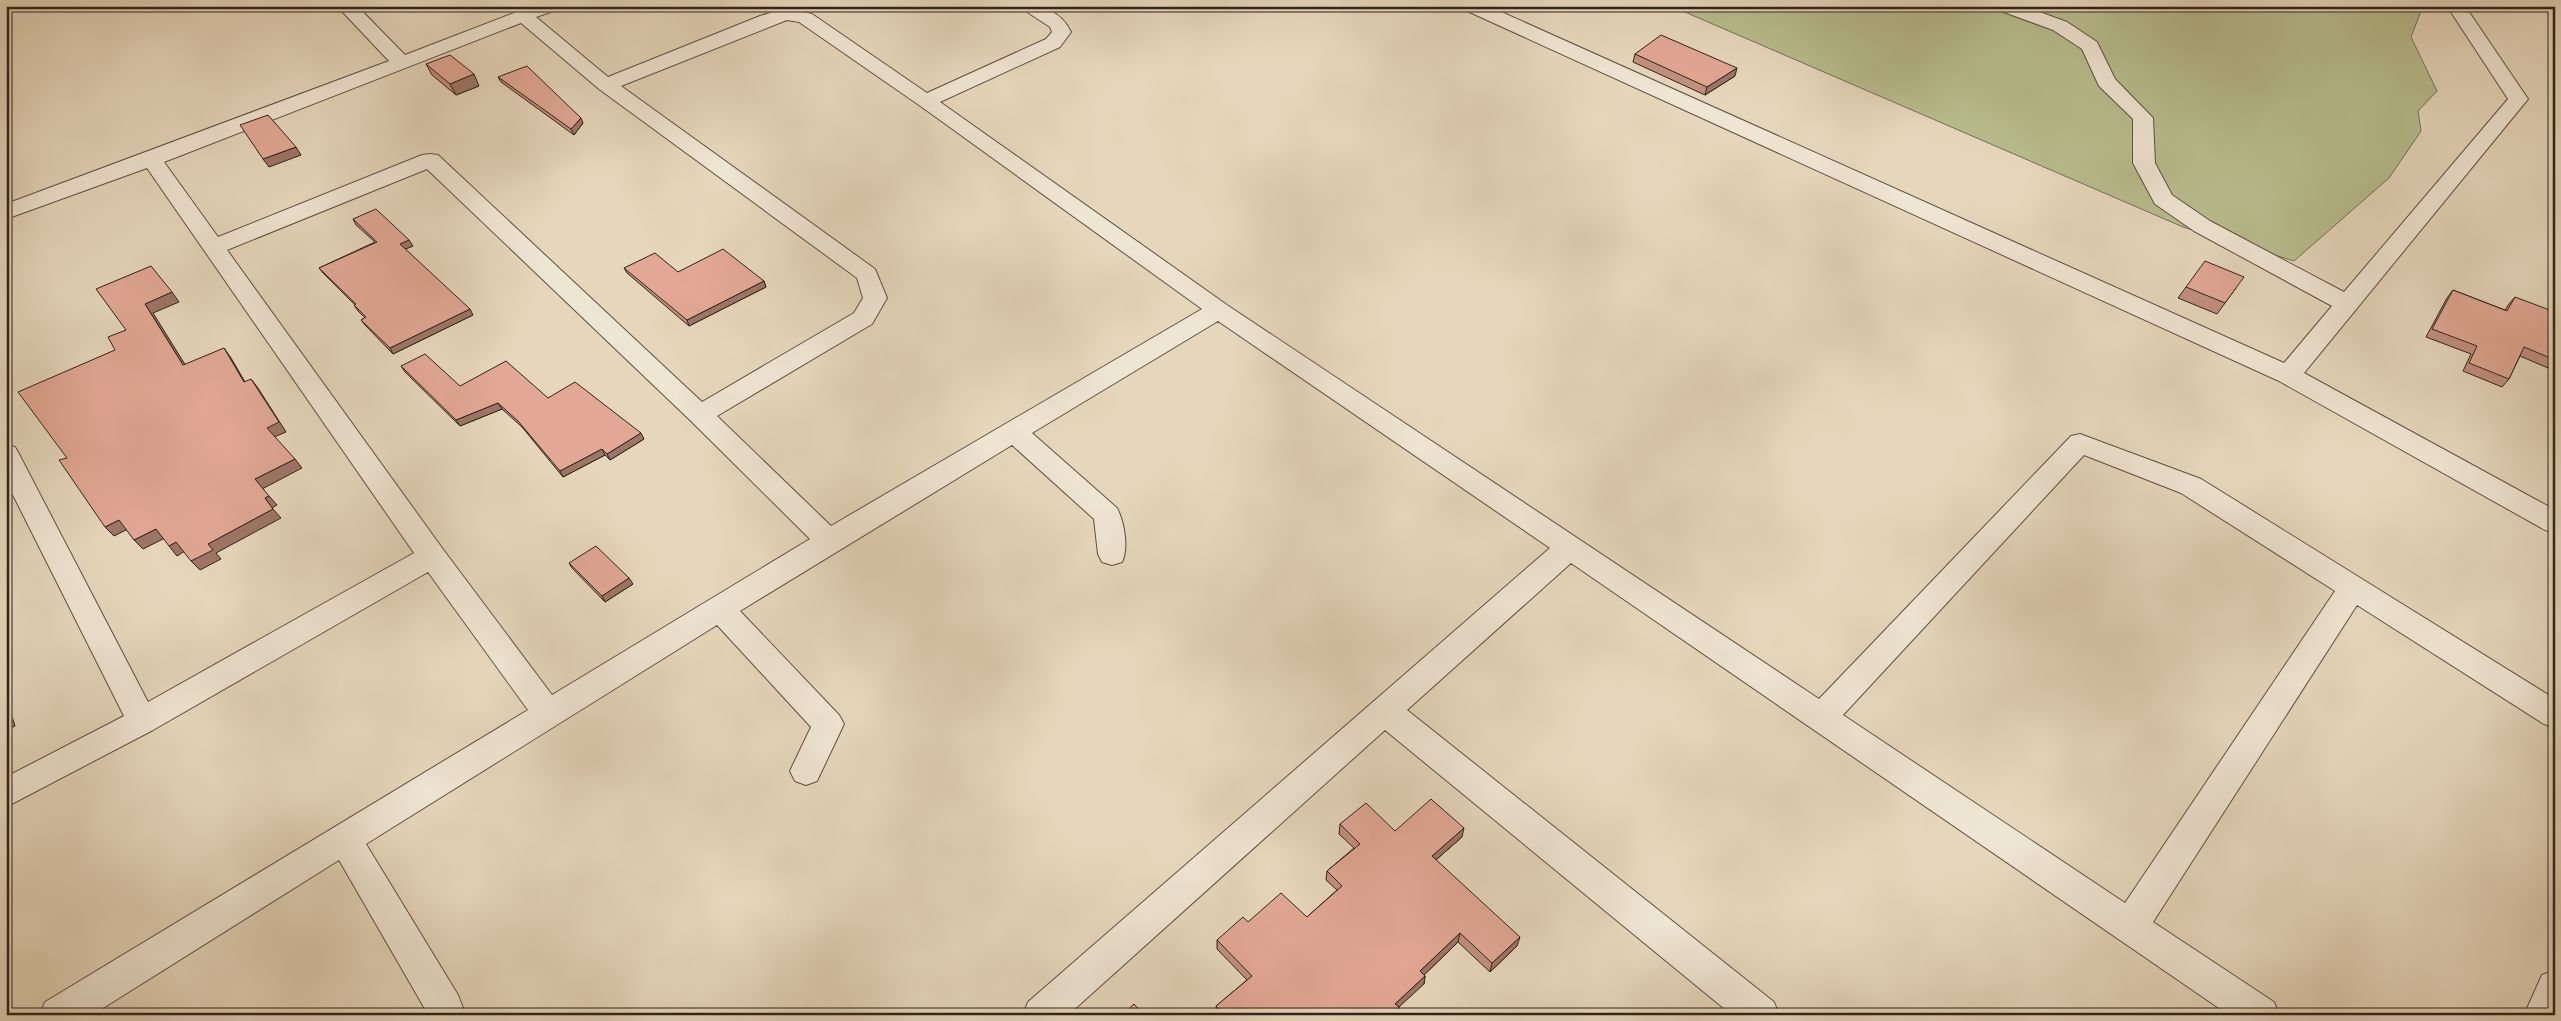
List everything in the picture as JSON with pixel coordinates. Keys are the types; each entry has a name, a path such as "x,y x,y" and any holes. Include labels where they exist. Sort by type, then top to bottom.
{"street":[{"path":"346,6 402,63"},
{"path":"6,212 151,159 549,6"},
{"path":"926,101 1053,43 1062,32 1058,24 1027,6"},
{"path":"1472,6 2288,375 2555,523"},
{"path":"2005,6 2060,26 2090,46 2106,82 2143,118 2144,163 2163,199 2202,226 2347,304"},
{"path":"2288,375 2518,99 2456,6"},
{"path":"606,85 766,20 786,14 805,18 926,101 1219,310 2261,1015"},
{"path":"523,16 606,85 867,274 875,298 863,318 700,414"},
{"path":"151,159 432,556 548,714"},
{"path":"214,246 430,160 700,414 829,541"},
{"path":"58,1015 829,541 1219,310"},
{"path":"1015,432 1107,515 1112,554"},
{"path":"1821,717 2080,443 2191,486 2555,715"},
{"path":"6,454 142,720"},
{"path":"1041,1015 1386,712 1570,547"},
{"path":"6,793 142,720 432,556"},
{"path":"2130,926 2353,588"},
{"path":"719,608 828,724 806,771"},
{"path":"1386,712 1761,1015"},
{"path":"344,838 445,1008 441,1015"},
{"path":"2542,1015 2555,987"}],"green space":[{"path":"1671,6 2423,6 2411,37 2437,91 2418,111 2421,131 2389,178 2294,261 2183,227"}],"building":[{"path":"1661,35 1737,68 1707,87 1635,54"},
{"path":"450,55 474,74 450,84 426,64"},
{"path":"527,66 581,118 571,129 498,77"},
{"path":"268,115 296,147 263,159 240,125"},
{"path":"376,209 409,240 400,244 470,309 390,348 361,320 366,317 354,305 356,304 319,268 377,242 353,219"},
{"path":"723,249 764,281 687,320 624,268 655,253 678,272"},
{"path":"2205,261 2244,277 2225,303 2186,287"},
{"path":"151,266 172,292 145,304 183,365 224,348 244,382 251,379 279,422 267,428 295,459 255,479 269,496 265,498 273,509 208,544 213,550 191,561 176,542 169,546 156,529 134,540 119,520 105,527 59,460 67,458 18,392 115,350 108,337 126,330 96,289"},
{"path":"2453,290 2507,311 2515,297 2555,312 2555,360 2524,347 2509,379 2469,363 2477,346 2432,329"},
{"path":"425,354 460,386 506,361 548,398 575,382 641,433 607,454 602,449 560,471 518,421 498,403 456,420 401,366"},
{"path":"596,546 629,578 602,596 569,563"},
{"path":"1431,799 1464,828 1432,856 1520,937 1492,963 1460,933 1420,971 1425,976 1395,1004 1399,1007 1392,1015 1211,1015 1218,1009 1216,1006 1252,976 1217,940 1243,917 1248,922 1281,893 1307,917 1342,886 1327,871 1360,844 1340,824 1366,803 1395,831"},
{"path":"1134,1004 1144,1015 1122,1015"}]}
